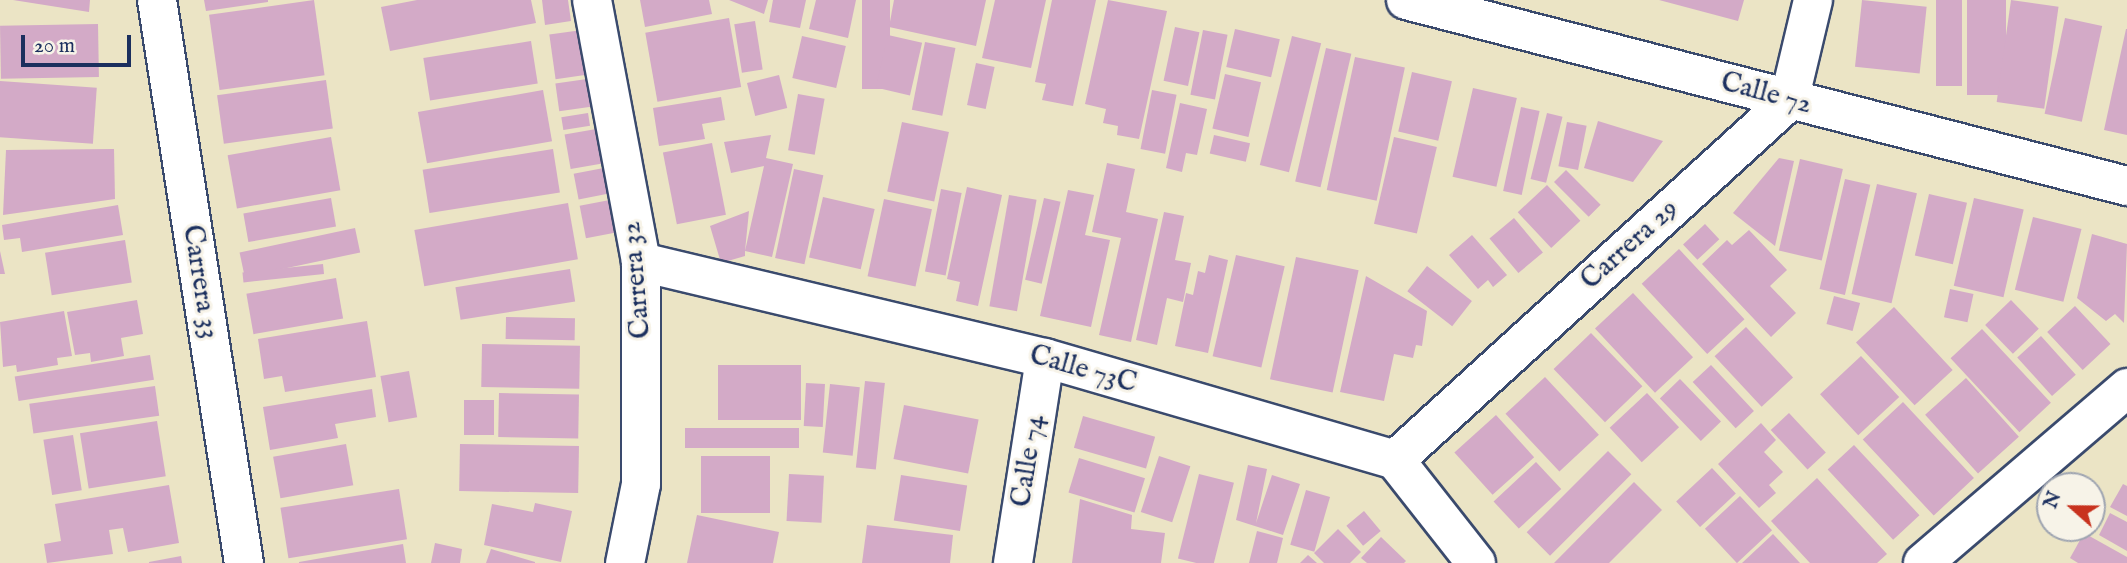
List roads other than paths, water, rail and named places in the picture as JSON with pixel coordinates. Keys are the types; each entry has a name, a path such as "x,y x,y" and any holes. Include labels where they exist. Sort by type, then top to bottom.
{"street":[{"name":"Carrera 33","path":"157,0 244,563"},
{"name":"Carrera 32","path":"592,0 641,262 641,484 625,563"},
{"name":"Calle 72","path":"1406,0 1789,101 2127,186"},
{"path":"1789,101 1813,0"},
{"name":"Carrera 29","path":"1395,460 1789,101"},
{"name":"Calle 73C","path":"641,262 1045,358 1395,460"},
{"name":"Calle 74","path":"1013,563 1045,358"},
{"path":"1923,563 2127,388"},
{"path":"1395,460 1476,563"}]}
